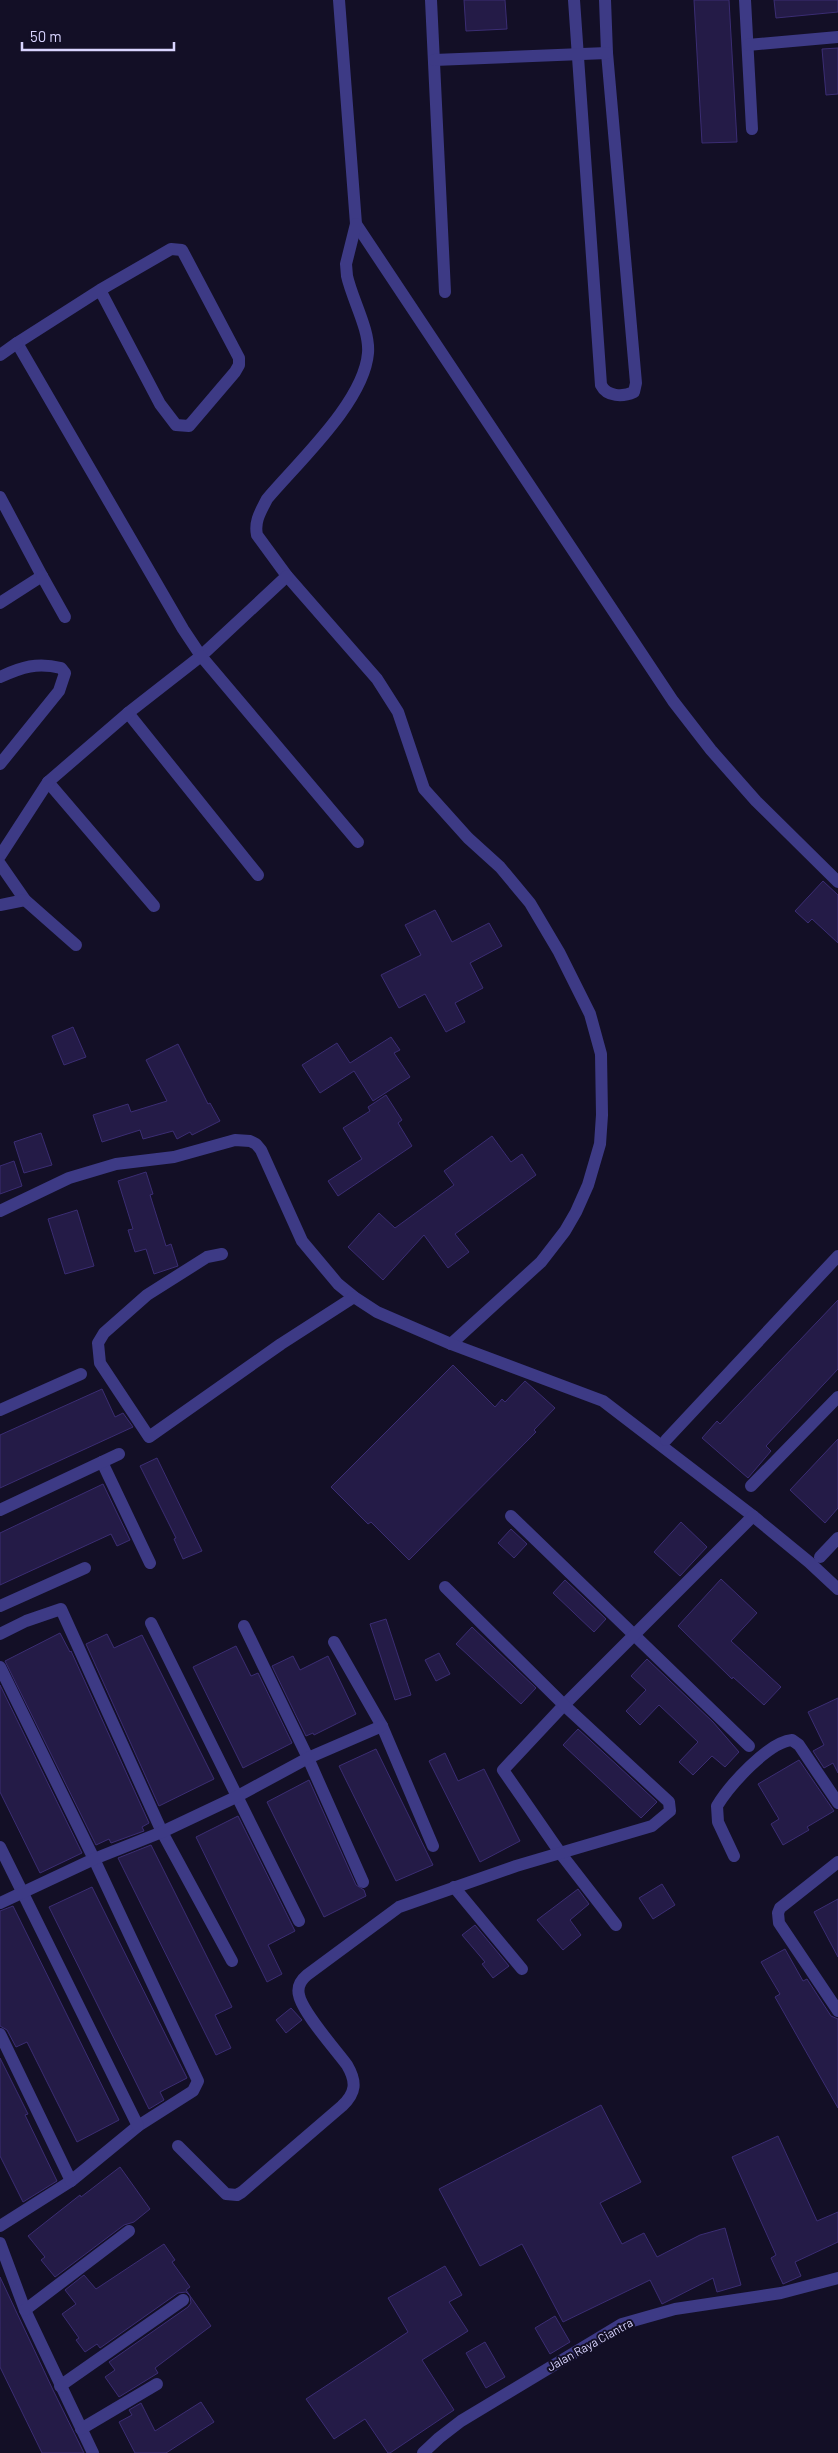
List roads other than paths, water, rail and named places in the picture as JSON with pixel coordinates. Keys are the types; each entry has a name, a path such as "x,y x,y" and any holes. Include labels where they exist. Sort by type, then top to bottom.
{"street":[{"path":"339,0 356,224 346,270 348,283 369,352 361,381 348,403 325,433 268,499 258,516 255,527 257,535 287,576 377,679 398,712 424,789 468,838 500,867 530,903 590,1014 601,1054 602,1115 600,1144 588,1185 576,1212 565,1231 541,1262 451,1344"},
{"path":"431,0 445,292"},
{"path":"574,0 601,385 604,391 623,395 634,392 636,383 607,53 605,0"},
{"path":"746,0 752,129"},
{"path":"748,45 838,37"},
{"path":"434,60 607,53"},
{"path":"356,224 673,701 711,750 756,801 838,882"},
{"path":"0,355 100,290 171,250 182,250 239,358 239,364 234,372 189,426 176,425 160,404 100,290"},
{"path":"17,343 178,621 201,656 358,842"},
{"path":"0,498 66,617"},
{"path":"0,603 42,576"},
{"path":"0,856 48,782 128,713 201,656 287,576"},
{"path":"0,677 23,666 35,664 61,668 65,673 59,691 0,764"},
{"path":"128,713 258,876"},
{"path":"48,782 154,906"},
{"path":"0,864 25,900 76,945"},
{"path":"0,905 25,900"},
{"path":"0,1211 68,1178 116,1164 174,1157 235,1140 250,1141 261,1150 302,1241 338,1284 354,1297 378,1312 451,1344 603,1400 753,1516 809,1562 838,1589"},
{"path":"222,1254 207,1257 147,1295 104,1333 98,1344 100,1363 149,1437 282,1344 354,1297"},
{"path":"666,1440 838,1256"},
{"path":"0,1410 81,1374"},
{"path":"751,1486 838,1397"},
{"path":"0,1510 119,1454"},
{"path":"102,1462 150,1563"},
{"path":"511,1516 749,1746"},
{"path":"616,1925 561,1854 504,1770 564,1705 753,1516"},
{"path":"820,1557 838,1538"},
{"path":"0,1606 85,1568"},
{"path":"178,2146 226,2194 237,2195 351,2098 354,2089 352,2074 303,2006 298,1994 302,1979 386,1915 400,1907 516,1866 652,1826 666,1816 671,1808 669,1802 564,1705 445,1587"},
{"path":"0,1634 26,1621 61,1609 162,1832 232,1961"},
{"path":"151,1623 299,1921"},
{"path":"244,1626 308,1758 363,1882"},
{"path":"334,1642 382,1726 433,1846"},
{"path":"0,1667 94,1859 198,2081 193,2091 138,2126 71,2181 0,2226"},
{"path":"0,1903 94,1859 162,1832 236,1797 308,1758 382,1726"},
{"path":"734,1856 718,1822 717,1806 749,1768 777,1744 792,1740 799,1744 838,1803"},
{"path":"0,1847 138,2126"},
{"path":"838,1862 780,1908 777,1917 779,1923 838,2011"},
{"path":"454,1887 522,1968"},
{"path":"0,2034 71,2181"},
{"path":"25,2310 130,2231"},
{"path":"0,2243 4,2262 25,2310 93,2453"},
{"name":"Jalan Raya Ciantra","path":"423,2453 461,2421 622,2324 675,2309 781,2293 838,2278"},
{"path":"60,2386 183,2300"},
{"path":"81,2429 157,2384"}]}
